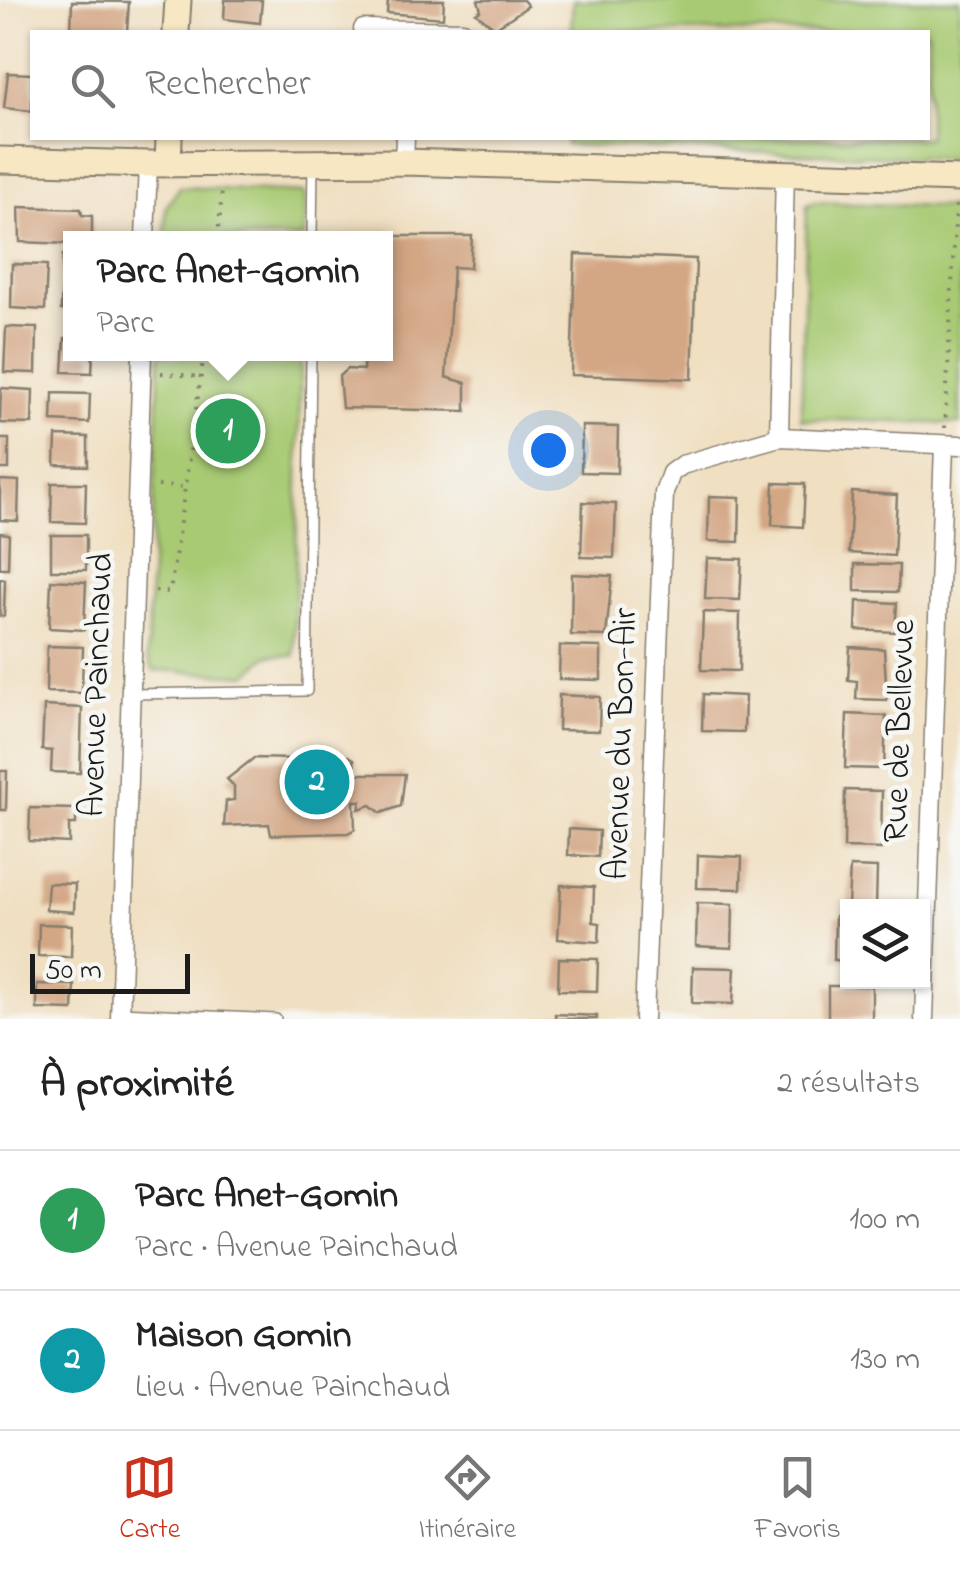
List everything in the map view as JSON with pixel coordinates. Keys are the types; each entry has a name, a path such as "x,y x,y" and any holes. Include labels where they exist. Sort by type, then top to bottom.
{"main road":[{"path":"176,30 178,0"},
{"path":"0,160 162,155 313,161 404,150 785,171 958,191"}],"street":[{"path":"363,29 386,30"},
{"path":"147,231 162,155"},
{"path":"785,171 779,437 952,445"},
{"name":"Avenue Painchaud","path":"120,1016 141,362"},
{"name":"Avenue du Bon-Air","path":"644,1019 664,492 671,473 682,465 779,437"},
{"name":"Rue de Bellevue","path":"924,1019 952,445"}],"lane":[{"path":"312,231 313,161"},
{"path":"130,694 307,690 311,361"},
{"path":"120,1016 276,1019"}],"path":[{"path":"219,231 222,190"},
{"path":"952,445 958,191"},
{"path":"134,591 170,592 203,361"},
{"path":"141,362 201,377"},
{"path":"137,484 184,487"}],"green space":[{"path":"573,0 960,0 960,159 566,145 566,140 930,140 930,30 571,30"},
{"path":"180,187 305,193 304,231 165,231 166,207"},
{"path":"815,202 960,208 960,424 801,419 807,205"},
{"path":"160,361 301,361 294,656 268,655 247,675 153,670 147,657"}],"building":[{"path":"225,0 262,0 260,23 224,19"},
{"path":"388,0 444,0 443,18 387,13"},
{"path":"478,0 523,0 528,6 495,28 476,13 481,10"},
{"path":"72,1 129,2 127,30 71,30"},
{"path":"8,73 30,74 30,111 4,108"},
{"path":"19,207 81,209 82,215 92,216 92,231 63,231 63,244 20,242"},
{"path":"393,236 472,236 470,268 453,267 446,377 466,383 466,411 342,408 339,376 347,369 363,370 364,361 393,361"},
{"path":"575,254 696,259 692,379 571,375"},
{"path":"12,264 47,265 45,310 11,308"},
{"path":"6,327 37,328 36,373 4,372"},
{"path":"64,361 93,361 92,373 63,372"},
{"path":"1,388 33,390 32,424 0,423"},
{"path":"53,393 90,394 89,423 52,421"},
{"path":"582,426 618,427 617,473 581,472"},
{"path":"56,436 88,437 88,466 55,465"},
{"path":"0,439 9,439 9,469 0,469"},
{"path":"0,480 19,481 18,521 0,520"},
{"path":"52,483 86,483 85,523 51,522"},
{"path":"774,483 805,484 803,527 772,525"},
{"path":"852,492 897,495 894,556 849,553"},
{"path":"709,496 740,497 739,542 708,541"},
{"path":"583,502 616,504 614,558 581,557"},
{"path":"0,533 9,534 8,568 0,568"},
{"path":"51,535 86,535 86,570 51,570"},
{"path":"707,558 742,559 740,600 705,599"},
{"path":"855,564 899,565 898,592 855,591"},
{"path":"572,574 612,576 606,636 571,635"},
{"path":"0,579 5,579 4,616 0,616"},
{"path":"51,580 86,582 84,630 49,628"},
{"path":"857,601 897,603 895,632 856,630"},
{"path":"703,612 740,613 739,671 701,670"},
{"path":"47,646 83,647 82,693 46,692"},
{"path":"560,646 601,647 601,680 559,679"},
{"path":"850,647 884,649 887,700 856,699 857,681 848,680"},
{"path":"703,694 745,696 744,732 702,731"},
{"path":"559,695 600,697 599,731 558,730"},
{"path":"44,706 82,708 80,773 51,772 52,751 42,750"},
{"path":"847,714 886,716 884,769 845,768"},
{"path":"348,756 354,759 355,774 405,774 401,806 381,813 371,805 359,809 361,801 354,801 355,829 348,833 271,835 269,824 224,826 226,801 234,800 234,786 227,779 254,758 334,760"},
{"path":"0,771 7,771 6,810 0,810"},
{"path":"845,790 882,791 881,849 844,848"},
{"path":"30,808 76,809 76,824 69,824 69,843 29,841"},
{"path":"569,829 599,831 598,857 568,855"},
{"path":"698,855 742,857 741,889 697,888"},
{"path":"850,867 877,868 876,899 848,899"},
{"path":"48,883 75,884 74,912 46,910"},
{"path":"561,885 594,887 593,922 600,923 599,942 558,939"},
{"path":"697,903 733,904 732,948 696,946"},
{"path":"835,916 840,916 840,960 834,960"},
{"path":"39,924 72,925 71,957 38,956"},
{"path":"559,958 598,959 597,991 558,990"},
{"path":"693,967 735,968 733,1004 692,1003"},
{"path":"37,984 74,985 73,1010 37,1009"},
{"path":"828,986 872,989 872,1019 828,1019"},
{"path":"555,1014 597,1016 597,1019 555,1019"}],"place":[{"name":"Parc Anet-Gomin","path":"228,431"},
{"name":"Maison Gomin","path":"317,782"}]}
